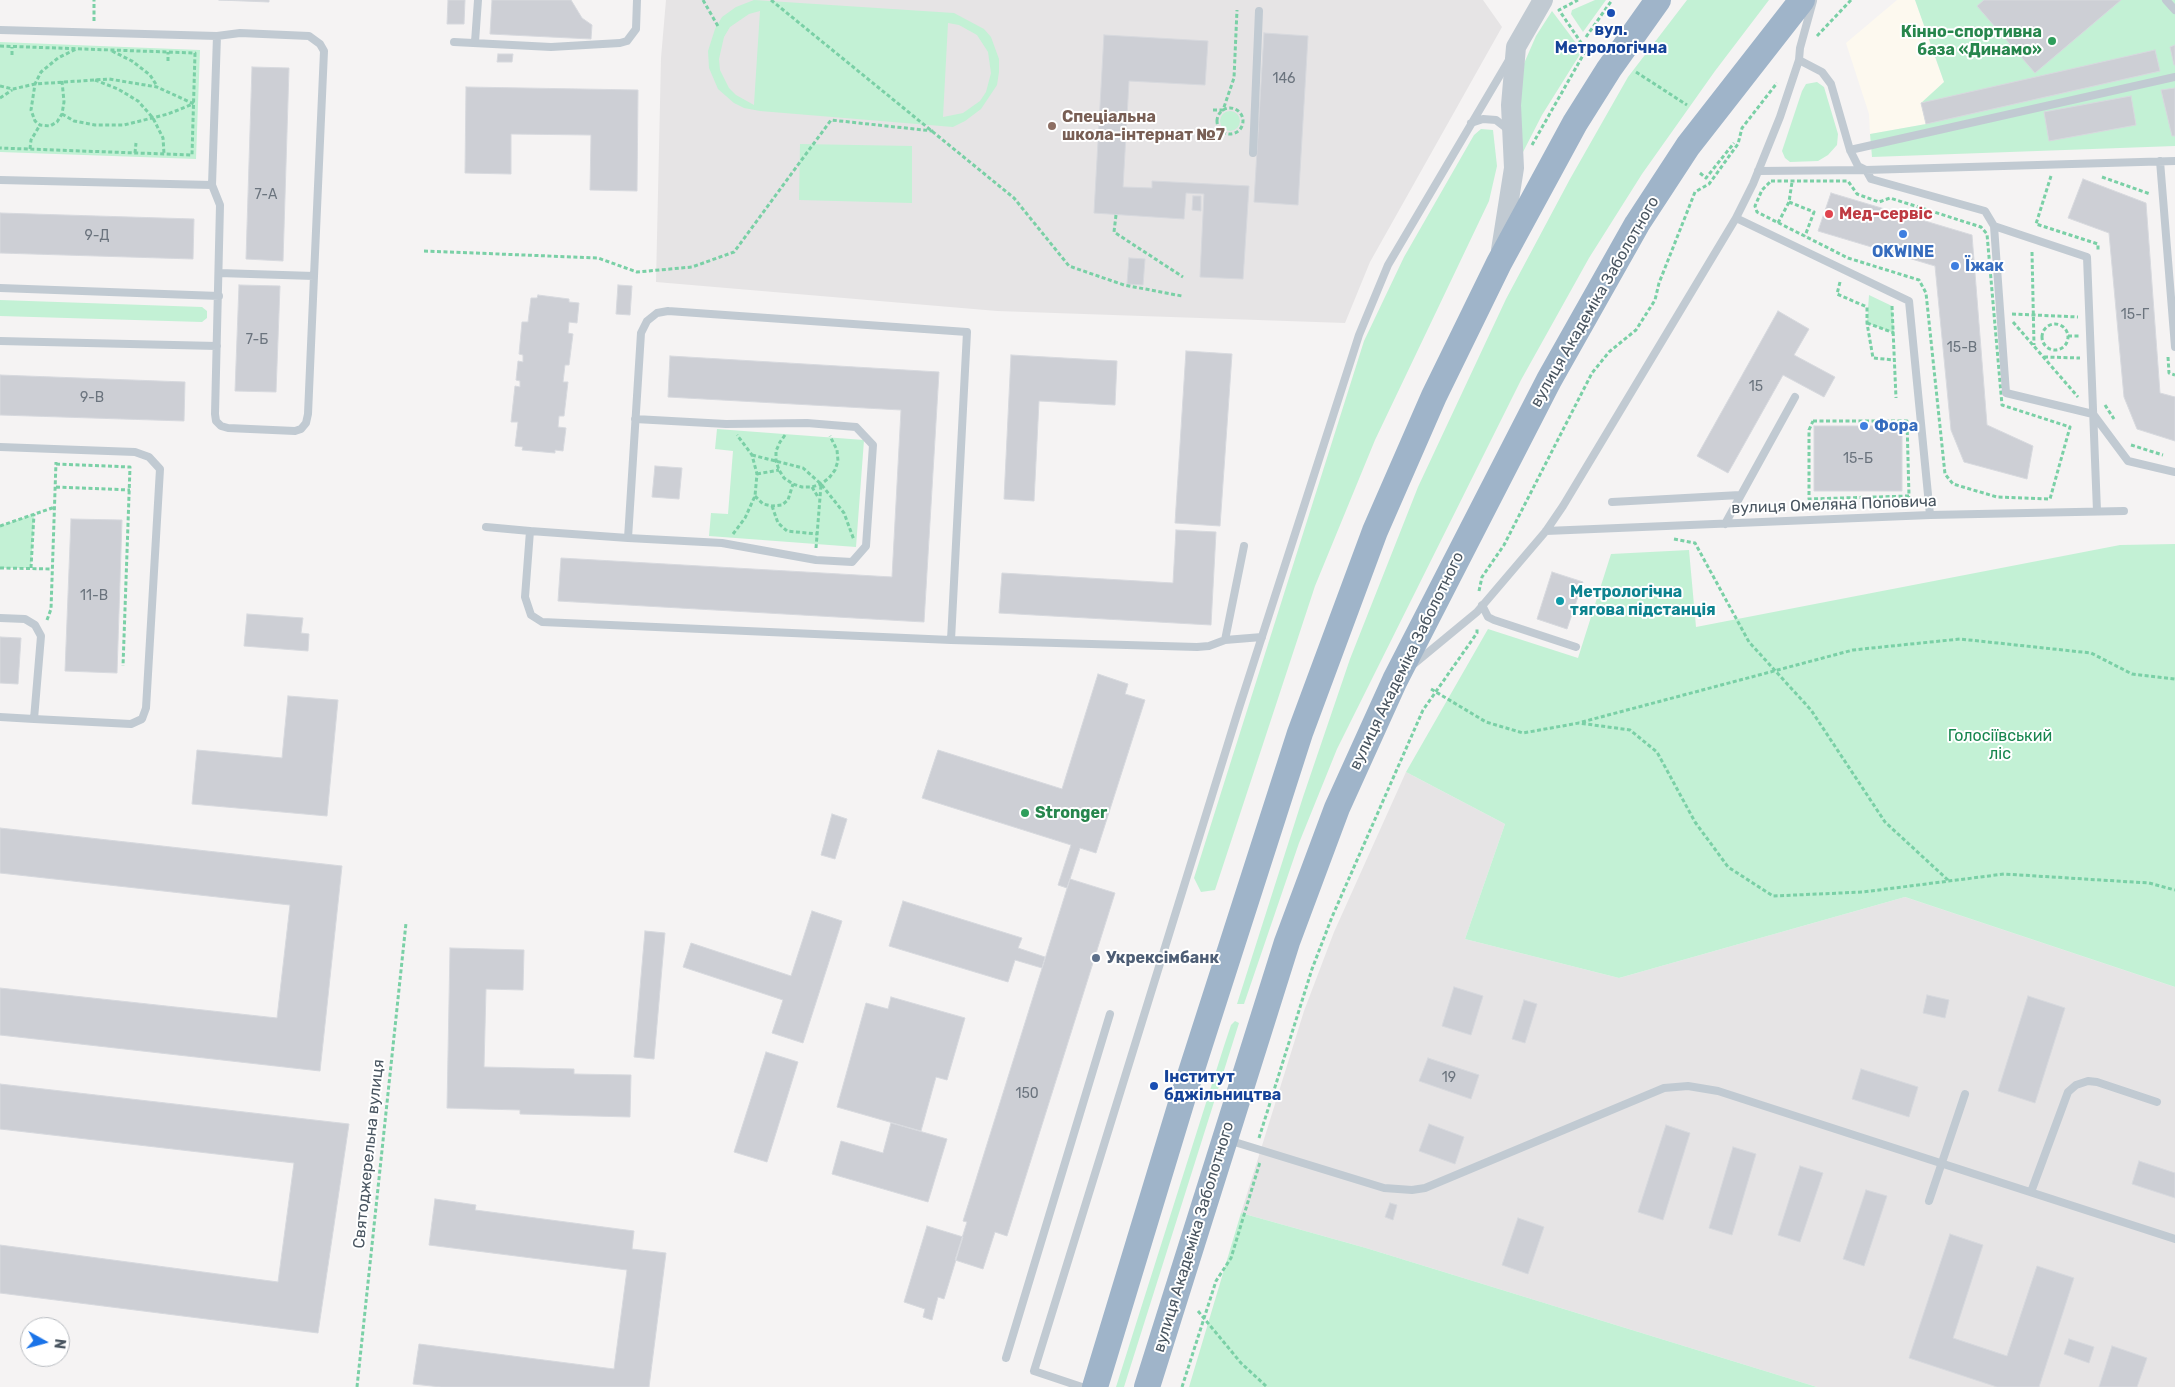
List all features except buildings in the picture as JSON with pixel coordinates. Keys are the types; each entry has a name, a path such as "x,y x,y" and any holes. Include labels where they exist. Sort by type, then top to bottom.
{"highway":[{"path":"1095,1387 1183,1097 1300,733 1337,629 1375,531 1434,396 1499,263 1575,123 1631,37 1658,0"},
{"name":"вулиця Академіка Заболотного","path":"1147,1387 1284,951 1337,808 1395,680 1549,380 1637,224 1688,146 1802,0"}],"street":[{"path":"1499,263 1513,187 1511,105 1516,47 1543,0"}],"lane":[{"path":"475,42 478,0"},
{"path":"454,42 551,47 620,43 627,41 636,29 637,0"},
{"path":"1395,680 1479,609 1546,531 1563,506 1736,218 1780,118 1799,58 1813,0"},
{"path":"2166,0 2175,10"},
{"path":"1253,153 1259,12"},
{"path":"0,30 218,36 240,33 310,36 320,44 324,51 308,414 301,429 296,431 228,428 216,421 220,206 212,186 218,36"},
{"path":"1082,1387 1034,1371 1262,637 1359,335 1388,266 1516,47"},
{"path":"1799,58 1822,72 1831,84 1850,150 1858,166 1866,170 1871,179 1984,211 1994,226 2006,393 2093,414 2128,461 2175,472"},
{"path":"1850,150 2175,77"},
{"path":"1471,123 1483,119 1496,120 1513,134"},
{"path":"2160,161 2175,347"},
{"path":"1758,171 1866,170 2175,161"},
{"path":"0,180 212,186"},
{"path":"1736,218 1910,301 1930,515"},
{"path":"1994,226 2088,257 2097,511"},
{"path":"219,274 314,276"},
{"path":"0,288 219,296"},
{"path":"628,538 641,332 647,321 657,313 668,310 967,332 951,640"},
{"path":"0,341 217,346"},
{"path":"1725,524 1795,397"},
{"path":"486,527 722,543 816,560 852,562 866,546 873,446 856,427 807,423 726,424 635,419"},
{"path":"0,447 134,452 150,458 160,469 146,708 142,719 131,724 0,717"},
{"path":"1612,502 1740,495"},
{"name":"вулиця Омеляна Поповича","path":"1546,531 1930,515 2124,511"},
{"path":"530,531 525,597 531,615 542,622 951,640 1197,647 1209,646 1225,640 1262,637"},
{"path":"1225,640 1244,546"},
{"path":"1479,609 1494,620 1576,647"},
{"path":"0,618 25,619 35,624 41,636 34,719"},
{"path":"1006,1358 1110,1014"},
{"path":"2031,1192 2068,1092 2076,1084 2088,1081 2097,1082 2157,1102"},
{"path":"1224,1139 1384,1188 1412,1190 1425,1188 1664,1088 1688,1086 1718,1091 2175,1239"},
{"path":"1929,1201 1965,1094"}],"path":[{"path":"703,0 719,28"},
{"path":"771,0 1014,198 1069,266 1124,285 1182,296"},
{"path":"1529,151 1586,50 1559,10 1578,0"},
{"path":"1586,37 1612,0"},
{"path":"1182,1387 1216,1281 1231,1258 1260,1165 1259,1139 1312,969 1332,916 1423,710 1477,633 1479,586 1482,577 1504,545 1592,373 1609,352 1636,330 1655,300 1659,283 1695,192 1709,184 1738,144 1742,128 1799,58 1850,0"},
{"path":"1214,110 1222,110 1234,109 1239,112 1244,122 1238,132 1226,134 1218,126 1218,115 1222,110 1234,78 1237,10"},
{"path":"0,46 195,53 192,155 0,148"},
{"path":"12,46 12,55"},
{"path":"62,81 64,102 62,114 57,122 50,126 40,124 35,121 31,110 35,84 41,72 58,58 76,49"},
{"path":"111,50 132,61 150,74 157,87"},
{"path":"168,52 168,61"},
{"path":"1636,72 1687,106"},
{"path":"92,79 118,89 138,101 153,118 163,138 164,154"},
{"path":"0,98 13,90 35,84 109,79 157,87 194,104"},
{"path":"0,86 13,90"},
{"path":"62,114 74,121 95,125 124,125 153,118 194,104"},
{"path":"424,251 598,258 637,272 692,267 734,252 831,120 933,131"},
{"path":"30,149 31,140 40,124"},
{"path":"135,153 136,143"},
{"path":"1700,173 1706,178 1734,143"},
{"path":"2052,171 2036,224 2098,244 2098,254"},
{"path":"2093,173 2155,196"},
{"path":"1771,181 1848,181 1857,194 1879,202 1890,198 1981,227 1987,234 2002,405 2070,427 2050,499 1997,497 1952,484 1945,474 1926,293 1919,280 1848,258 1778,223 1757,212 1754,206 1762,190 1771,181"},
{"path":"1778,223 1790,202 1792,181"},
{"path":"1790,202 1814,212 1805,236"},
{"path":"1116,215 1114,232 1183,276"},
{"path":"2027,247 2040,251"},
{"path":"2032,248 2034,346"},
{"path":"1832,277 1847,285"},
{"path":"1840,282 1837,294 1868,307 1867,323 1873,358 1895,360"},
{"path":"1885,302 1892,306 1896,398"},
{"path":"2078,397 2006,314 2081,317 2081,308"},
{"path":"2053,316 2053,324"},
{"path":"1867,323 1894,333"},
{"path":"2053,324 2065,328 2068,336 2063,348 2055,351 2046,348 2041,336 2045,328 2053,324"},
{"path":"2081,327 2082,344"},
{"path":"2034,336 2041,336"},
{"path":"2068,336 2082,336"},
{"path":"2054,358 2055,351"},
{"path":"2082,351 2082,367"},
{"path":"2168,353 2169,373 2175,375"},
{"path":"2044,358 2082,358"},
{"path":"2073,401 2083,394"},
{"path":"2101,398 2115,421"},
{"path":"1813,421 1907,421 1909,496 1809,499 1809,430 1813,421"},
{"path":"807,423 786,433 780,442 776,461 784,478 793,484 812,487 821,484 829,478 835,470 838,461 837,450 833,440 817,424"},
{"path":"722,543 732,535 745,518 755,496 757,474 752,455 726,424"},
{"path":"2129,444 2166,456"},
{"path":"41,636 51,609 57,449"},
{"path":"752,455 803,468 821,484 844,514 859,554"},
{"path":"56,464 130,467 123,666"},
{"path":"757,474 779,470"},
{"path":"755,496 763,504 772,506 782,505 788,500 793,484"},
{"path":"816,560 821,484"},
{"path":"812,487 819,498"},
{"path":"56,488 130,490"},
{"path":"772,506 778,523 787,531 817,534"},
{"path":"0,526 55,507"},
{"path":"31,568 34,514"},
{"path":"1667,538 1695,543 1749,642 1811,710 1885,822 1949,881"},
{"path":"0,568 52,569"},
{"path":"1431,689 1486,722 1524,733 1579,723 1852,650 1960,639 2090,653 2132,674 2175,679"},
{"path":"1579,723 1630,730 1657,752 1695,822 1728,867 1773,896 1863,892 2004,874 2149,883 2175,890"},
{"name":"Святоджерельна вулиця","path":"357,1387 406,923"},
{"path":"1198,1311 1241,1363 1267,1387"}],"shaded area":[{"name":"Спеціальна школа-інтернат №7","path":"666,0 1483,0 1502,27 1370,262 1345,323 997,311 656,282 661,58"},
{"path":"1897,0 1915,0 1944,82 1922,103 1926,124 1870,134 1869,114 1846,43"},
{"path":"1406,772 1505,824 1465,939 1619,978 1905,897 2175,987 2175,1387 1817,1387 1366,1248 1241,1213 1304,1011 1334,932"}],"green space":[{"path":"754,0 954,13 984,29 991,37 999,59 997,85 981,109 953,127 760,111 744,108 734,103 718,89 709,68 708,51 715,29 722,17 736,7","holes":["760,11 754,104 754,105 736,95 729,88 720,70 719,59 724,37 730,27 749,14","948,23 959,25 977,35 988,52 991,73 986,92 980,101 963,113 943,117"]},
{"path":"1595,0 1606,0 1583,32 1571,14 1572,10"},
{"path":"1687,0 1769,0 1715,71 1642,174 1589,258 1521,380 1337,749 1299,843 1244,1004 1237,1004 1303,797 1350,659 1418,487 1506,299 1570,179 1628,77"},
{"name":"Кінно-спортивна база «Динамо»","path":"1915,0 2175,0 2175,146 1872,157 1870,134 1926,124 1921,103 1944,82"},
{"path":"1552,11 1582,51 1542,115 1522,154 1519,105 1522,68 1536,36"},
{"path":"0,42 200,50 196,159 0,152"},
{"path":"1817,82 1824,87 1838,134 1837,145 1828,155 1818,161 1790,162 1785,158 1782,151 1802,91 1806,84"},
{"path":"1230,111 1237,114 1240,121 1237,128 1230,131 1223,128 1220,121 1223,114"},
{"path":"1481,129 1493,130 1497,166 1489,201 1375,440 1315,586 1215,890 1201,892 1194,878 1364,341 1404,257 1474,135"},
{"path":"800,144 912,146 912,203 799,200"},
{"path":"1869,295 1892,306 1894,333 1867,323"},
{"path":"0,300 202,307 207,311 207,318 202,322 0,316"},
{"path":"717,429 864,440 856,547 709,536 711,513 728,514 733,451 715,449"},
{"path":"34,514 31,568 0,568 0,526"},
{"name":"Голосіївський ліс","path":"2175,544 2175,987 1905,897 1619,978 1465,939 1505,824 1406,772 1488,629 1578,658 1611,554 1689,550 1696,627 2120,545"},
{"path":"1235,1021 1239,1023 1124,1387 1116,1387 1224,1046 1231,1025"},
{"path":"1241,1213 1366,1248 1817,1387 1189,1387"}],"place":[{"name":"вул. Метрологічна","path":"1611,13"},
{"name":"Кінно-спортивна база «Динамо»","path":"2052,41"},
{"name":"Спеціальна школа-інтернат №7","path":"1052,126"},
{"name":"Мед-сервіс","path":"1829,214"},
{"name":"OKWINE","path":"1903,234"},
{"name":"Їжак","path":"1955,266"},
{"name":"Фора","path":"1864,426"},
{"name":"Метрологічна тягова підстанція","path":"1560,601"},
{"name":"Stronger","path":"1025,813"},
{"name":"Укрексімбанк","path":"1096,958"},
{"name":"Інститут бджільництва","path":"1154,1086"}]}
